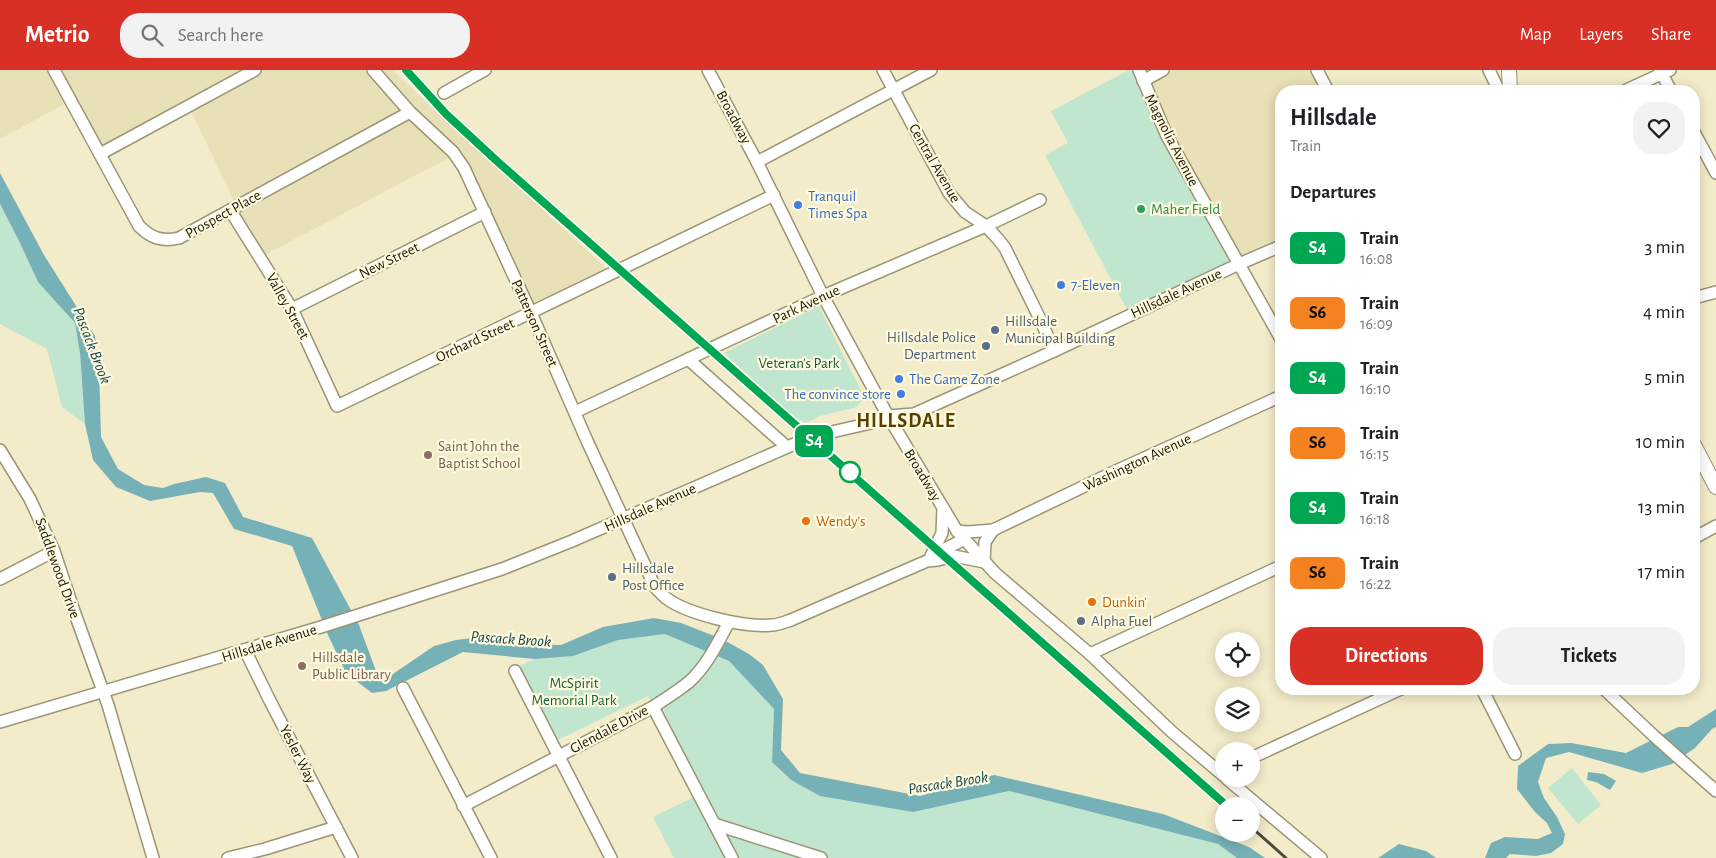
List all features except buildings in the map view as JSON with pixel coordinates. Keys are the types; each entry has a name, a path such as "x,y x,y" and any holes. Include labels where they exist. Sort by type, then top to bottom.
{"main road":[{"path":"1509,70 1510,85"},
{"path":"1700,456 1716,486"}],"street":[{"name":"Prospect Place","path":"54,70 139,226 154,237 170,240 179,238 410,112"},
{"path":"100,154 255,70"},
{"name":"Patterson Street","path":"373,70 410,112 453,152 464,168 655,587 666,598"},
{"path":"444,93 486,70"},
{"name":"Broadway","path":"708,70 758,162 823,296 888,416 960,536 994,573 1090,654 1172,732 1215,768"},
{"name":"Central Avenue","path":"883,70 949,193 966,212 986,226 998,239 1008,255 1054,351"},
{"path":"758,162 930,70"},
{"path":"1141,75 1163,70"},
{"path":"1316,70 1325,85"},
{"path":"1489,70 1496,85"},
{"path":"1636,85 1664,71 1669,85"},
{"name":"Magnolia Avenue","path":"1141,75 1167,136 1275,328"},
{"path":"1700,143 1716,173"},
{"name":"Orchard Street","path":"338,406 774,195"},
{"name":"Park Avenue","path":"574,412 823,296 986,226 1040,200"},
{"name":"Valley Street","path":"230,210 292,308 338,406"},
{"name":"New Street","path":"292,308 485,212"},
{"name":"Hillsdale Avenue","path":"0,722 321,627 518,563 624,519 787,447 836,430 871,423 888,416 914,414 1275,249"},
{"path":"1700,296 1716,292"},
{"path":"688,359 787,447"},
{"name":"Washington Avenue","path":"666,598 681,607 743,625 774,625 791,620 930,558 968,532 993,530 1118,470 1275,399"},
{"name":"Saddlewood Drive","path":"0,450 30,499 54,551 103,692 153,858"},
{"path":"930,558 942,534 943,508"},
{"path":"1700,535 1716,526"},
{"path":"984,562 985,542 993,530"},
{"path":"0,579 54,551"},
{"name":"Washington Avenue","path":"930,558 938,560 954,556 984,562"},
{"path":"1090,654 1275,569"},
{"name":"Glendale Drive","path":"463,806 653,706 690,681 708,658 728,622"},
{"name":"Yesler Way","path":"246,650 352,858"},
{"path":"515,671 611,858"},
{"path":"403,688 491,858"},
{"path":"1260,754 1388,695"},
{"path":"1485,695 1515,754"},
{"path":"1610,695 1716,791"},
{"path":"653,706 732,858"},
{"name":"Broadway","path":"1238,787 1321,858"},
{"path":"714,824 821,858"},
{"path":"228,858 336,827"}],"shaded area":[{"path":"0,70 392,70 607,269 530,305 456,154 261,257 190,109 99,156 68,102 0,139"},
{"path":"1163,70 1317,70 1325,85 1275,85 1275,249 1239,264 1143,81"}],"green space":[{"name":"Maher Field","path":"1129,70 1139,70 1239,264 1130,315 1045,155 1068,143 1051,111"},
{"path":"0,204 38,282 75,323 80,353 85,424 62,407 47,349 0,324"},
{"name":"Veteran's Park","path":"819,306 864,397 857,407 820,416 806,423 794,417 724,353"},
{"name":"McSpirit Memorial Park","path":"665,634 729,661 774,709 772,762 791,781 913,812 1008,791 1218,844 1237,858 674,858 653,817 700,794 648,696 558,740 519,666 535,659 573,656 618,640"},
{"path":"1572,768 1601,805 1578,824 1548,788"}],"water":[{"name":"Pascack Brook","path":"0,173 44,255 95,336 99,366 101,437 118,469 144,485 163,488 206,477 225,483 243,517 312,538 359,625 376,671 390,676 434,646 456,640 481,637 516,644 561,645 603,627 654,618 681,623 722,639 749,654 763,665 783,699 781,750 800,773 920,796 994,775 1163,814 1215,834 1215,842 1236,842 1249,847 1265,858 1237,858 1218,844 1009,791 913,812 820,796 791,780 772,762 774,709 729,661 665,634 618,640 573,656 535,659 463,652 386,691 372,693 346,673 328,635 292,546 234,529 213,493 200,492 150,501 116,487 93,460 85,424 80,353 75,323 38,282 0,204"},
{"path":"1716,709 1716,727 1695,748 1672,764 1642,773 1569,752 1546,758 1538,782 1544,798 1557,817 1565,834 1563,844 1551,853 1536,856 1510,854 1506,858 1485,858 1491,843 1505,837 1538,839 1552,833 1547,823 1535,812 1517,789 1518,766 1548,744 1571,743 1626,753 1678,727 1688,727"},
{"path":"1588,772 1604,774 1616,781 1610,790 1596,782 1587,780"},
{"path":"1399,844 1426,851 1436,858 1378,858"}],"railway":[{"path":"406,70 446,114 485,150 1218,797"},
{"path":"1260,835 1286,858"}],"train":[{"name":"S4","path":"406,70 446,114 498,162 711,348 810,439 832,456 1217,797"}],"place":[{"name":"Tranquil Times Spa","path":"798,205"},
{"name":"Maher Field","path":"1141,209"},
{"name":"7-Eleven","path":"1061,285"},
{"name":"Hillsdale Municipal Building","path":"995,330"},
{"name":"Hillsdale Police Department","path":"986,346"},
{"name":"The Game Zone","path":"899,379"},
{"name":"The convince store","path":"901,394"},
{"name":"Saint John the Baptist School","path":"428,455"},
{"name":"Wendy's","path":"806,521"},
{"name":"Hillsdale Post Office","path":"612,577"},
{"name":"Dunkin'","path":"1092,602"},
{"name":"Alpha Fuel","path":"1081,621"},
{"name":"Hillsdale Public Library","path":"302,666"}],"district":[{"name":"HILLSDALE","path":"906,420"}]}
